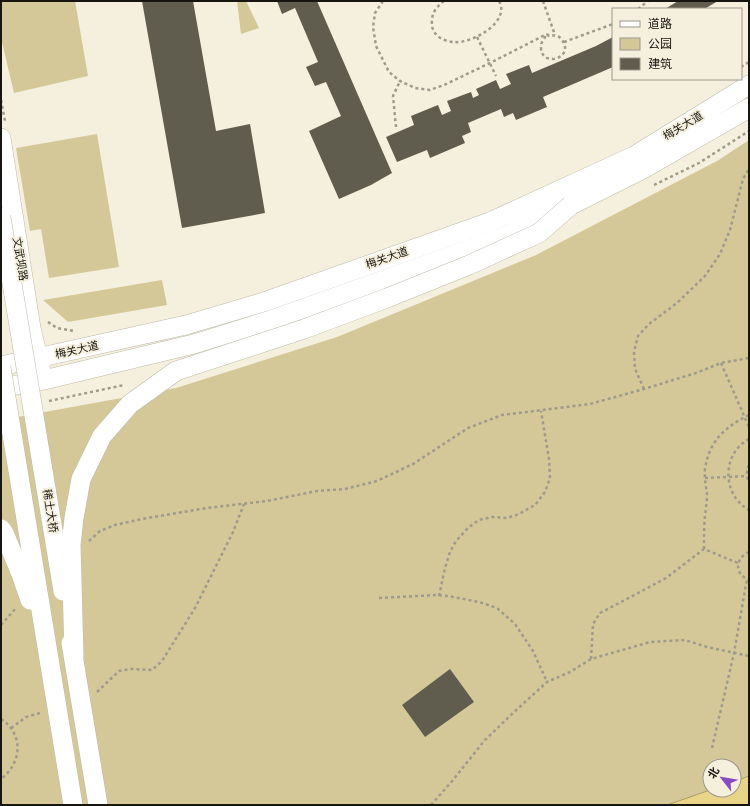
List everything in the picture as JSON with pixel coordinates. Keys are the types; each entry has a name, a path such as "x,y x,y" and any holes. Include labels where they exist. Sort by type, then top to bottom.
{"main road":[{"name":"梅关大道","path":"1,366 186,325 264,302 490,222 634,156 749,85"},
{"name":"梅关大道","path":"1,388 44,380 194,344 271,320 498,238 571,205 643,169 749,108"},
{"name":"文武坝路","path":"1,138 31,328 44,380"},
{"path":"74,656 72,545 74,518 81,479 102,436 130,404 176,370 304,329 353,311 469,265 539,234 571,205"},
{"name":"稀土大桥","path":"1,217 98,805"},
{"path":"1,366 72,805"},
{"path":"1,529 21,574 49,658"}],"path":[{"path":"383,1 375,13 373,27 376,46 388,72 400,81 415,88 430,90 444,85 547,34 549,36 555,35"},
{"path":"444,1 439,4 433,13 432,27 435,34 442,39 453,42 465,41 485,33 495,23 500,14 501,5 499,1"},
{"path":"543,1 555,35 564,42 565,47 561,57 551,59 546,57 543,53 541,48 542,43 547,34"},
{"path":"639,8 648,1"},
{"path":"564,42 612,24"},
{"path":"477,37 496,76"},
{"path":"396,127 393,96 400,81"},
{"path":"644,389 635,369 634,352 638,336 649,324 677,303 705,276 720,254 730,230 743,179 749,169"},
{"path":"72,331 78,330"},
{"path":"88,542 100,531 116,525 149,518 207,508 267,501 317,491 345,489 377,481 413,464 468,428 502,415 590,404 696,373 721,363 749,358"},
{"path":"721,363 749,427"},
{"path":"439,596 450,552 456,541 468,528 479,520 492,517 507,518 519,514 534,505 545,492 550,478 549,459 541,411"},
{"path":"704,549 704,526 707,494 705,470 707,458 719,436 738,420 749,415"},
{"path":"749,438 732,456 729,465 728,477 729,485 733,494 739,502 749,510"},
{"path":"749,466 747,476 749,483"},
{"path":"705,478 747,476"},
{"path":"97,692 119,671 132,669 152,670 162,661 195,608 230,538 244,504"},
{"path":"704,549 738,563"},
{"path":"591,659 593,624 600,613 666,578 704,549"},
{"path":"712,748 734,653 748,579 743,577 740,573 738,563 743,554 749,552"},
{"path":"379,598 448,596 479,602 497,608 515,624 533,651 547,682"},
{"path":"1,625 21,604"},
{"path":"431,805 484,741 513,713 547,682 570,672 591,659 650,642 685,640 707,647 749,656"},
{"path":"11,728 26,717 42,712"},
{"path":"1,719 11,728 18,746 14,766 8,774 1,779"}],"green space":[{"path":"1,1 75,1 88,76 14,93 1,38"},
{"path":"237,1 246,1 259,28 241,34"},
{"path":"97,134 119,267 49,278 41,229 30,231 16,148"},
{"path":"749,140 749,776 742,779 742,758 702,758 702,793 667,805 1,805 1,420 176,388 337,337 536,255 717,161"},
{"path":"162,280 167,305 68,322 43,300"}],"shaded area":[{"path":"749,776 749,805 667,805 702,793 702,798 742,798 742,779"}],"building":[{"path":"142,1 193,1 216,131 250,124 265,213 182,228"},
{"path":"277,1 317,1 392,173 371,185 339,199 309,131 341,116 326,82 315,86 306,67 318,62 295,8 282,14"},
{"path":"678,1 718,1 706,8 667,8"},
{"path":"612,38 612,67 543,97 547,107 516,120 513,113 504,117 501,109 468,123 471,132 462,136 465,143 430,158 427,150 397,162 386,137 414,125 411,116 438,105 442,115 451,111 447,101 471,92 473,98 479,95 476,89 496,80 500,89 511,84 506,74 529,65 532,73 596,46"},
{"path":"450,669 474,702 425,737 402,705"}]}
